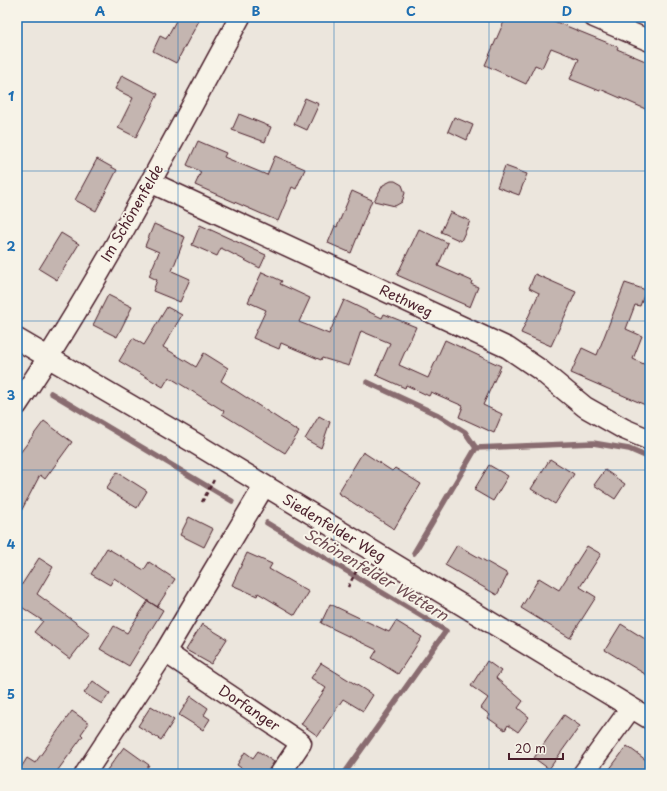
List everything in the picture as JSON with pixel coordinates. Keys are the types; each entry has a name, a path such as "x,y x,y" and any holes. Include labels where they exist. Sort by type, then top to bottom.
{"street":[{"name":"Im Schönenfelde","path":"17,405 48,358 150,182 240,17"},
{"path":"594,17 650,41"},
{"name":"Rethweg","path":"150,182 508,348 539,369 585,407 624,429 650,440"},
{"name":"Siedenfelder Weg","path":"17,339 193,442 650,719"},
{"path":"85,774 166,652 264,486"},
{"name":"Dorfanger","path":"166,652 301,743 280,774"},
{"path":"584,774 631,708"}],"path":[{"path":"202,502 215,477"},
{"path":"348,587 359,565"}],"building":[{"path":"178,17 201,17 176,63 153,51 160,36 166,39"},
{"path":"506,17 544,17 618,47 617,49 650,63 650,111 600,89 600,91 570,79 579,59 551,48 542,68 535,65 526,84 485,65"},
{"path":"122,75 158,94 136,137 118,128 133,98 115,89"},
{"path":"305,98 319,104 307,130 294,124"},
{"path":"239,114 271,127 265,142 232,130"},
{"path":"454,117 473,125 467,140 448,131"},
{"path":"198,141 226,153 224,157 267,175 275,156 305,169 296,189 292,187 278,221 195,185 201,172 187,165"},
{"path":"97,159 117,170 96,211 75,200"},
{"path":"505,166 527,174 519,195 497,187"},
{"path":"391,181 395,181 402,185 405,193 402,202 395,206 374,201 383,185"},
{"path":"352,191 372,200 351,253 328,243 335,226 337,227"},
{"path":"450,212 470,221 461,241 441,232"},
{"path":"154,224 185,237 172,271 190,279 180,302 153,291 157,280 149,276 159,252 145,246"},
{"path":"200,225 266,255 260,268 221,248 217,256 192,245"},
{"path":"419,229 448,243 438,266 472,281 471,284 478,287 470,307 397,275"},
{"path":"61,233 79,244 57,280 39,269"},
{"path":"262,272 282,281 280,284 310,298 299,322 329,334 344,300 382,318 384,314 416,327 399,365 428,378 445,340 501,366 483,405 502,414 494,433 459,417 463,406 431,392 429,396 406,385 405,388 376,375 390,343 361,331 349,366 322,358 321,360 281,343 279,349 253,338 266,310 248,302"},
{"path":"535,274 576,292 551,346 521,333 539,293 529,288"},
{"path":"625,283 646,290 640,306 635,305 626,329 642,336 633,359 650,367 650,407 571,373 582,348 597,355"},
{"path":"108,295 132,307 117,337 93,325"},
{"path":"167,307 182,315 163,347 196,367 204,353 228,368 221,381 299,432 285,453 222,414 224,411 169,377 163,387 119,361 133,338 144,345"},
{"path":"319,416 330,422 321,448 305,439"},
{"path":"44,421 72,442 45,479 40,475 17,519 17,457"},
{"path":"363,452 392,471 395,468 421,484 394,529 338,493"},
{"path":"550,459 574,474 555,504 531,489"},
{"path":"489,465 508,476 493,501 474,490"},
{"path":"605,470 625,484 615,499 594,485"},
{"path":"117,472 147,491 137,508 106,489"},
{"path":"189,517 213,529 204,547 180,535"},
{"path":"457,545 508,574 497,595 445,565"},
{"path":"587,546 601,554 580,587 596,597 570,638 521,608 539,578 559,590"},
{"path":"107,548 144,570 149,562 175,579 157,607 114,578 110,585 91,574"},
{"path":"247,553 272,564 269,569 309,592 295,615 258,593 257,596 232,585"},
{"path":"39,558 53,567 37,594 90,633 70,659 34,632 43,621 17,604 17,592"},
{"path":"148,601 163,610 129,666 100,649 114,626 127,633"},
{"path":"330,604 389,632 396,621 422,637 398,674 372,658 377,650 321,623"},
{"path":"202,624 227,639 211,664 186,650"},
{"path":"621,624 650,642 650,677 605,650"},
{"path":"487,661 501,671 496,678 523,701 518,708 529,717 518,732 508,725 505,730 488,718 490,715 481,708 488,698 471,686"},
{"path":"321,663 373,695 363,711 343,699 318,736 301,724 326,688 311,678"},
{"path":"93,681 110,693 102,704 84,693"},
{"path":"191,696 208,708 204,715 210,719 203,730 179,715"},
{"path":"151,706 174,720 161,740 138,726"},
{"path":"72,711 89,723 81,734 83,736 55,774 17,774 27,758 35,763"},
{"path":"564,715 580,726 549,769 534,758"},
{"path":"627,746 650,763 650,774 606,774"},
{"path":"124,747 149,765 143,774 104,774"},
{"path":"258,751 274,762 269,769 269,774 241,774 244,770 237,765 245,752 253,758"}],"waterway":[{"name":"Schönenfelder Wettern","path":"367,382 438,415 465,432 476,448 593,443 629,449 650,458"},
{"name":"Schönenfelder Wettern","path":"51,393 232,501"},
{"path":"414,553 476,448"},
{"name":"Schönenfelder Wettern","path":"267,523 446,631 344,774"}]}
